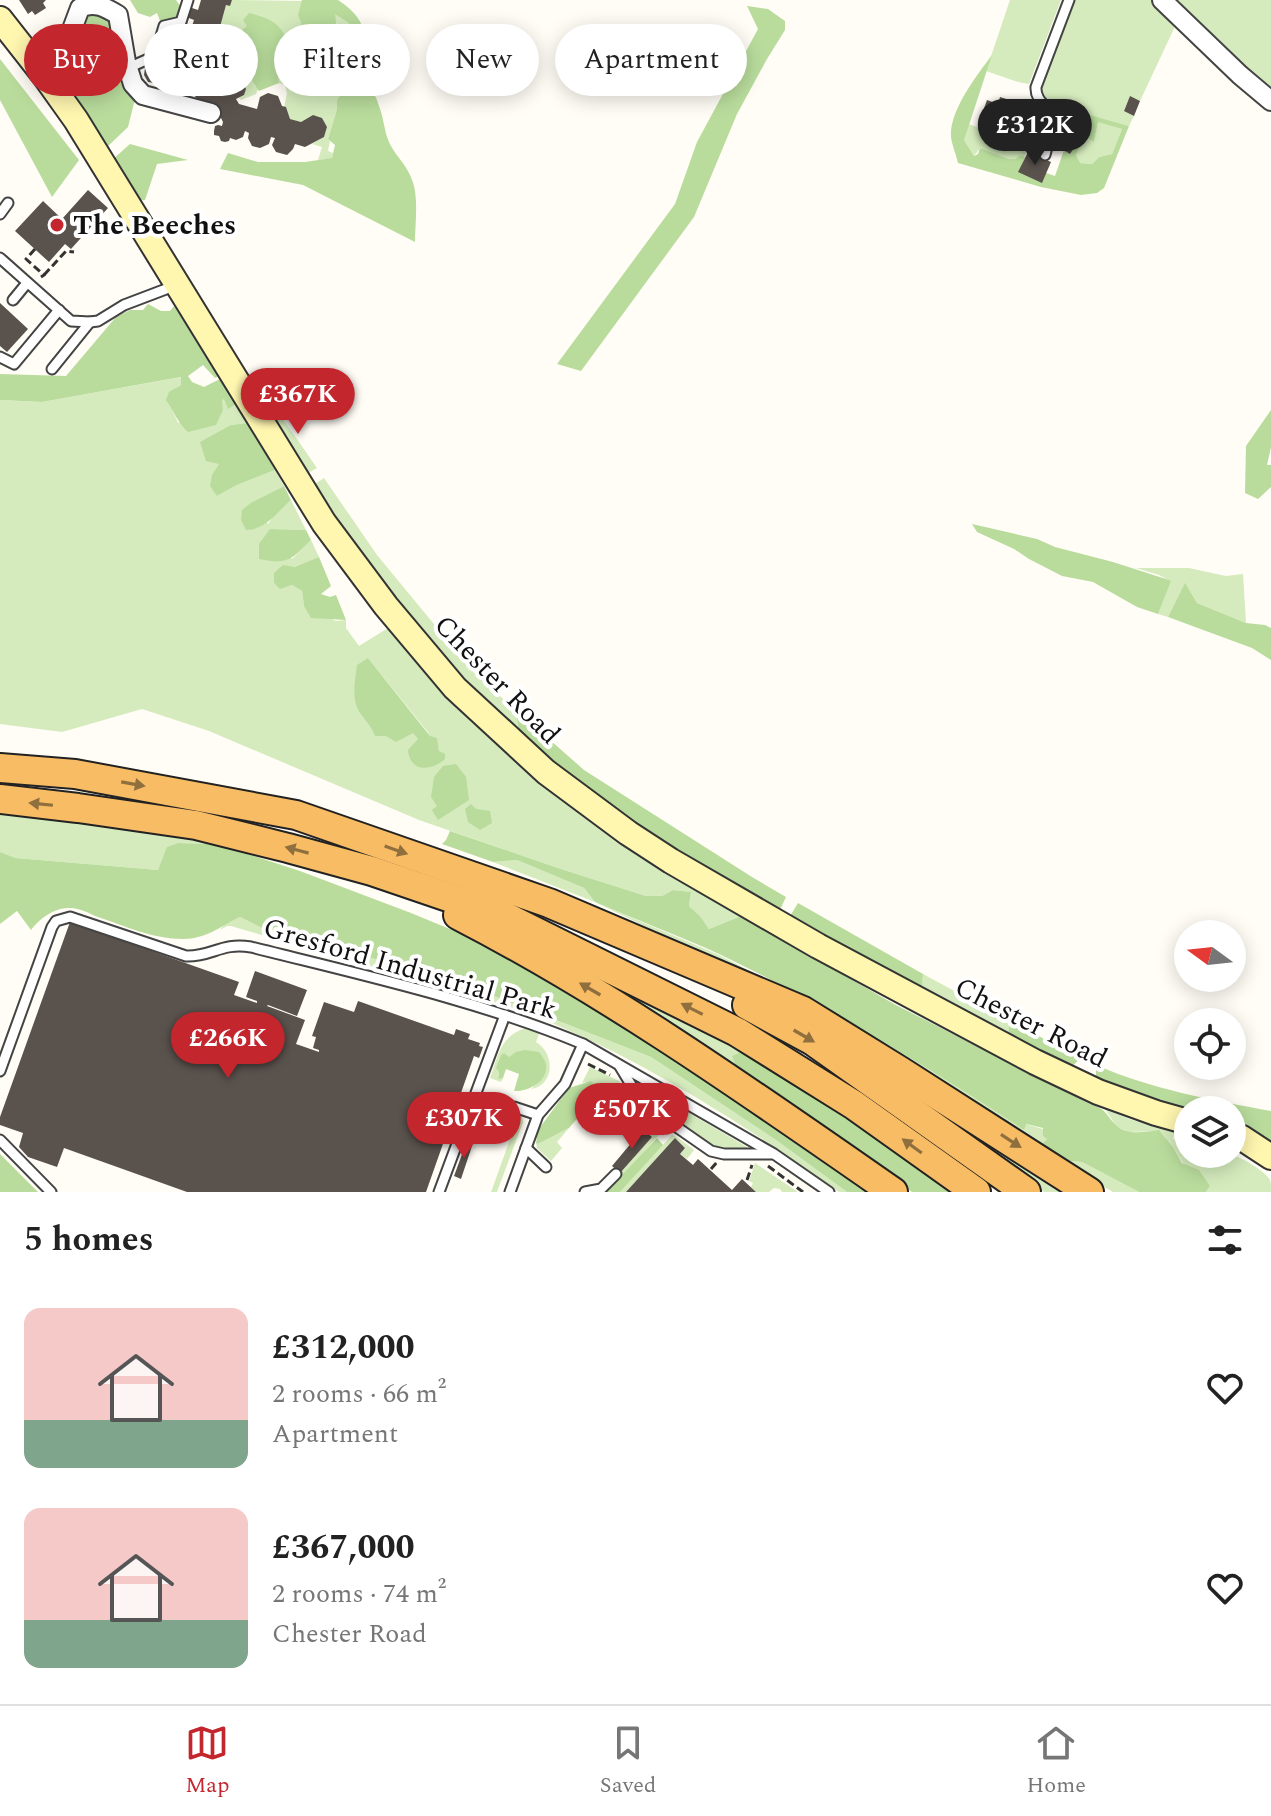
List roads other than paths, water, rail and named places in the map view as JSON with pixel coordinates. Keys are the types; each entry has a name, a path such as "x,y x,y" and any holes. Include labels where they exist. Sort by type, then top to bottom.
{"highway":[{"path":"0,768 75,774 296,815 549,903 803,1011 1089,1192"},
{"path":"0,799 196,825 372,871 504,916 737,1032 854,1105 976,1192"},
{"path":"372,871 507,940 631,1013 893,1192"},
{"path":"613,931 813,1041 1026,1192"}],"main road":[{"name":"Chester Road","path":"0,19 24,50"},
{"name":"Chester Road","path":"59,96 332,535 455,688 546,772 671,861 818,946 1035,1062 1098,1092 1174,1117"},
{"path":"1246,1141 1271,1157"}],"street":[{"path":"1162,0 1271,101"},
{"path":"74,24 80,8 88,4 106,8 118,15 120,24"},
{"path":"128,68 133,84 143,95 211,113"}],"lane":[{"path":"128,68 155,56 164,26 181,22 188,0"},
{"path":"1045,155 1054,120 1037,98 1036,87 1069,0"},
{"path":"0,214 8,203"},
{"path":"0,258 32,282 71,321 98,321 124,305 178,285"},
{"path":"13,300 32,282"},
{"path":"0,357 14,364 59,310"},
{"path":"52,369 90,322"},
{"name":"Gresford Industrial Park","path":"0,1071 52,927 56,921 70,917 186,956 204,955 231,945 251,947 372,977 551,1030 618,1062 774,1154 829,1192"},
{"path":"439,1192 505,1015"},
{"name":"Gresford Industrial Park","path":"510,1192 538,1115 565,1084 583,1044"},
{"path":"618,1062 642,1103 711,1151 774,1154"},
{"path":"500,1110 514,1107 538,1115"},
{"path":"0,1140 51,1192"},
{"path":"526,1148 546,1167"},
{"path":"585,1192 601,1189 616,1174"}],"place":[{"name":"The Beeches","path":"57,225"}]}
